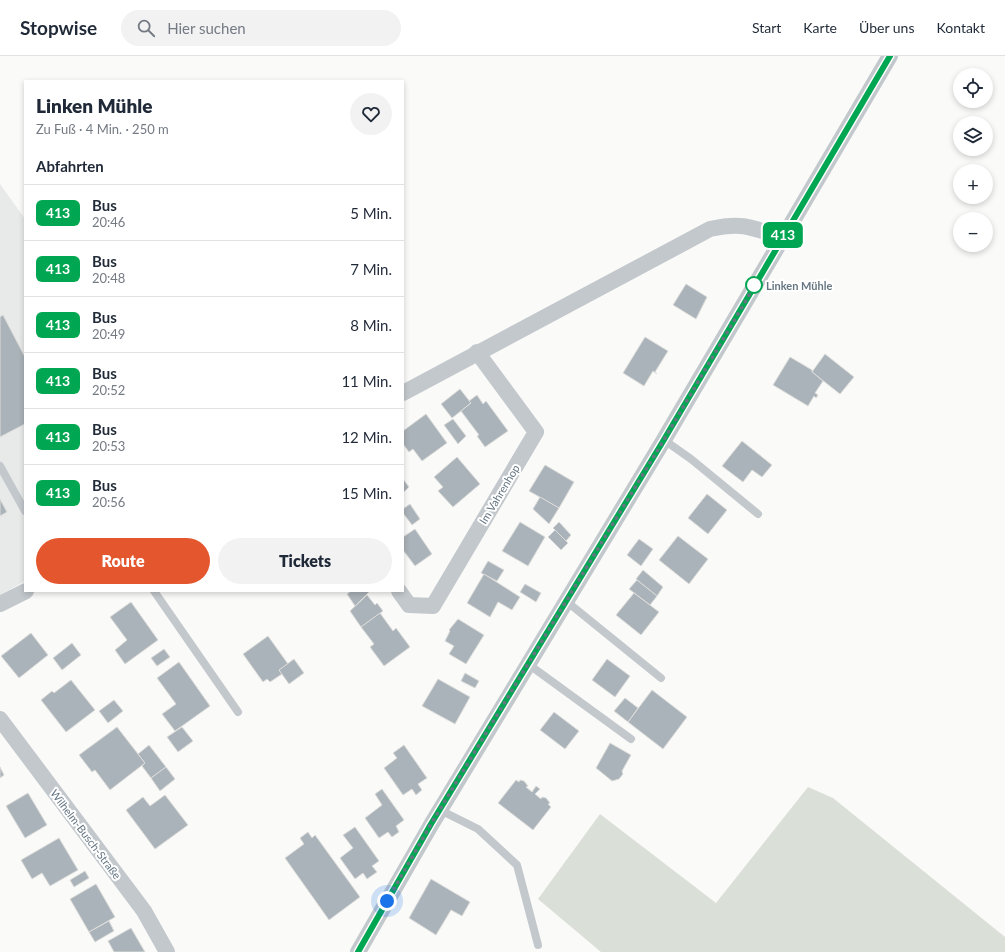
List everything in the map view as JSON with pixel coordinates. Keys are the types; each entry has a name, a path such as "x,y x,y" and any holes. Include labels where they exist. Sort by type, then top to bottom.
{"street":[{"path":"358,952 440,810 664,440 890,56"},
{"path":"404,392 477,352 710,229 728,225 748,226 782,238"},
{"name":"Im Vahrenhop","path":"400,592 409,605 433,606 536,432 477,352"},
{"path":"0,604 24,592"},
{"name":"Wilhelm-Busch-Straße","path":"0,718 144,911 167,952"}],"lane":[{"path":"664,440 691,459 758,514"},
{"path":"0,466 24,509"},
{"path":"155,592 238,712"},
{"path":"566,601 661,678"},
{"path":"528,664 631,739"},
{"path":"440,810 478,829 517,864 538,945"}],"shaded area":[{"path":"0,184 24,218 24,582 0,595"},
{"path":"808,787 833,798 1005,937 1005,952 601,952 538,899 600,814 716,903"}],"building":[{"path":"686,284 707,297 696,319 673,305"},
{"path":"3,315 24,355 24,425 0,437 0,317"},
{"path":"645,337 668,351 655,372 657,374 653,371 644,386 623,373"},
{"path":"825,354 854,377 840,394 812,372"},
{"path":"790,357 812,370 812,372 823,381 815,393 818,395 816,398 814,396 808,406 773,385"},
{"path":"460,389 471,403 452,418 441,404"},
{"path":"477,395 483,404 486,401 508,431 485,447 477,436 479,435 461,411 471,403 469,401"},
{"path":"426,414 447,443 422,461 413,449 409,452 404,445 404,430"},
{"path":"453,419 466,436 458,444 444,425"},
{"path":"742,441 772,465 762,477 752,470 743,482 722,466"},
{"path":"457,457 480,484 453,507 438,491 443,487 434,477"},
{"path":"545,465 574,482 559,508 529,491"},
{"path":"404,480 409,487 404,492"},
{"path":"707,494 727,510 708,534 688,518"},
{"path":"540,497 559,508 549,524 533,509"},
{"path":"0,499 7,512 0,516"},
{"path":"410,504 420,519 412,525 404,514 404,508"},
{"path":"520,522 545,537 528,566 502,551"},
{"path":"559,522 571,535 566,541 553,528"},
{"path":"415,529 432,554 415,566 404,551 404,536"},
{"path":"555,530 568,543 561,550 548,537"},
{"path":"678,536 708,559 689,584 659,560"},
{"path":"639,539 653,549 641,566 627,555"},
{"path":"488,561 504,570 497,581 481,573"},
{"path":"643,570 663,587 657,596 636,579"},
{"path":"484,574 520,597 512,610 498,602 490,617 467,603"},
{"path":"637,580 657,596 650,605 629,589"},
{"path":"525,584 541,593 536,602 520,592"},
{"path":"350,592 369,592 355,606 347,594"},
{"path":"634,593 659,612 641,635 616,615"},
{"path":"367,595 375,605 377,603 383,611 361,627 350,611"},
{"path":"131,602 158,640 125,664 115,650 127,640 110,617"},
{"path":"380,613 393,631 396,628 410,647 384,666 370,647 374,644 361,627"},
{"path":"458,619 484,635 466,664 449,654 454,646 445,641 450,631 449,630"},
{"path":"31,633 48,655 19,678 1,656"},
{"path":"268,636 288,664 279,670 282,674 270,682 267,679 263,682 243,654"},
{"path":"72,643 81,655 62,670 53,658"},
{"path":"164,649 170,657 157,666 151,658"},
{"path":"294,659 304,673 289,684 279,670"},
{"path":"607,659 630,676 615,697 592,680"},
{"path":"179,662 210,706 175,731 162,714 176,704 157,678"},
{"path":"465,673 479,681 475,688 461,681"},
{"path":"438,679 470,697 455,724 422,706"},
{"path":"71,680 95,710 66,732 41,700 52,691 54,693"},
{"path":"652,690 687,717 663,749 628,722"},
{"path":"625,698 638,708 628,722 614,711"},
{"path":"114,700 123,711 108,723 99,711"},
{"path":"554,712 579,731 565,749 540,730"},
{"path":"117,727 145,763 110,790 95,770 92,772 79,755"},
{"path":"182,727 193,741 178,752 167,737"},
{"path":"610,743 631,755 622,771 623,774 619,779 612,781 596,768"},
{"path":"149,745 166,767 151,778 142,766 145,763 138,754"},
{"path":"404,745 427,778 418,784 422,790 416,795 412,789 403,795 384,768 397,758 393,753"},
{"path":"0,767 4,775 0,778"},
{"path":"166,767 175,779 160,791 151,778"},
{"path":"516,780 519,782 520,780 524,781 528,786 526,787 532,792 536,786 540,789 535,794 541,799 542,797 546,798 550,803 548,804 551,807 533,830 498,803"},
{"path":"382,789 404,820 396,826 399,832 392,837 388,832 379,838 365,818 382,805 375,794"},
{"path":"28,793 47,825 25,838 6,806"},
{"path":"165,795 188,825 155,849 126,810 143,797 150,806"},
{"path":"355,827 379,861 372,866 377,872 367,879 363,873 355,879 340,858 353,848 343,835"},
{"path":"308,832 312,838 315,835 360,897 329,920 285,858 304,844 300,838"},
{"path":"59,838 78,870 50,886 42,873 32,879 21,860"},
{"path":"85,871 89,878 74,887 70,880"},
{"path":"431,879 470,902 462,916 451,910 436,935 409,918"},
{"path":"96,884 115,917 89,932 70,899"},
{"path":"109,921 114,931 95,942 89,932"},
{"path":"131,928 145,952 114,952 108,941"}],"bus line":[{"name":"413","path":"358,952 431,824 662,443 890,56"}],"place":[{"name":"Linken Mühle","path":"754,285"}],"route":[{"path":"387,901 431,824 662,443 758,280 754,285"}]}
